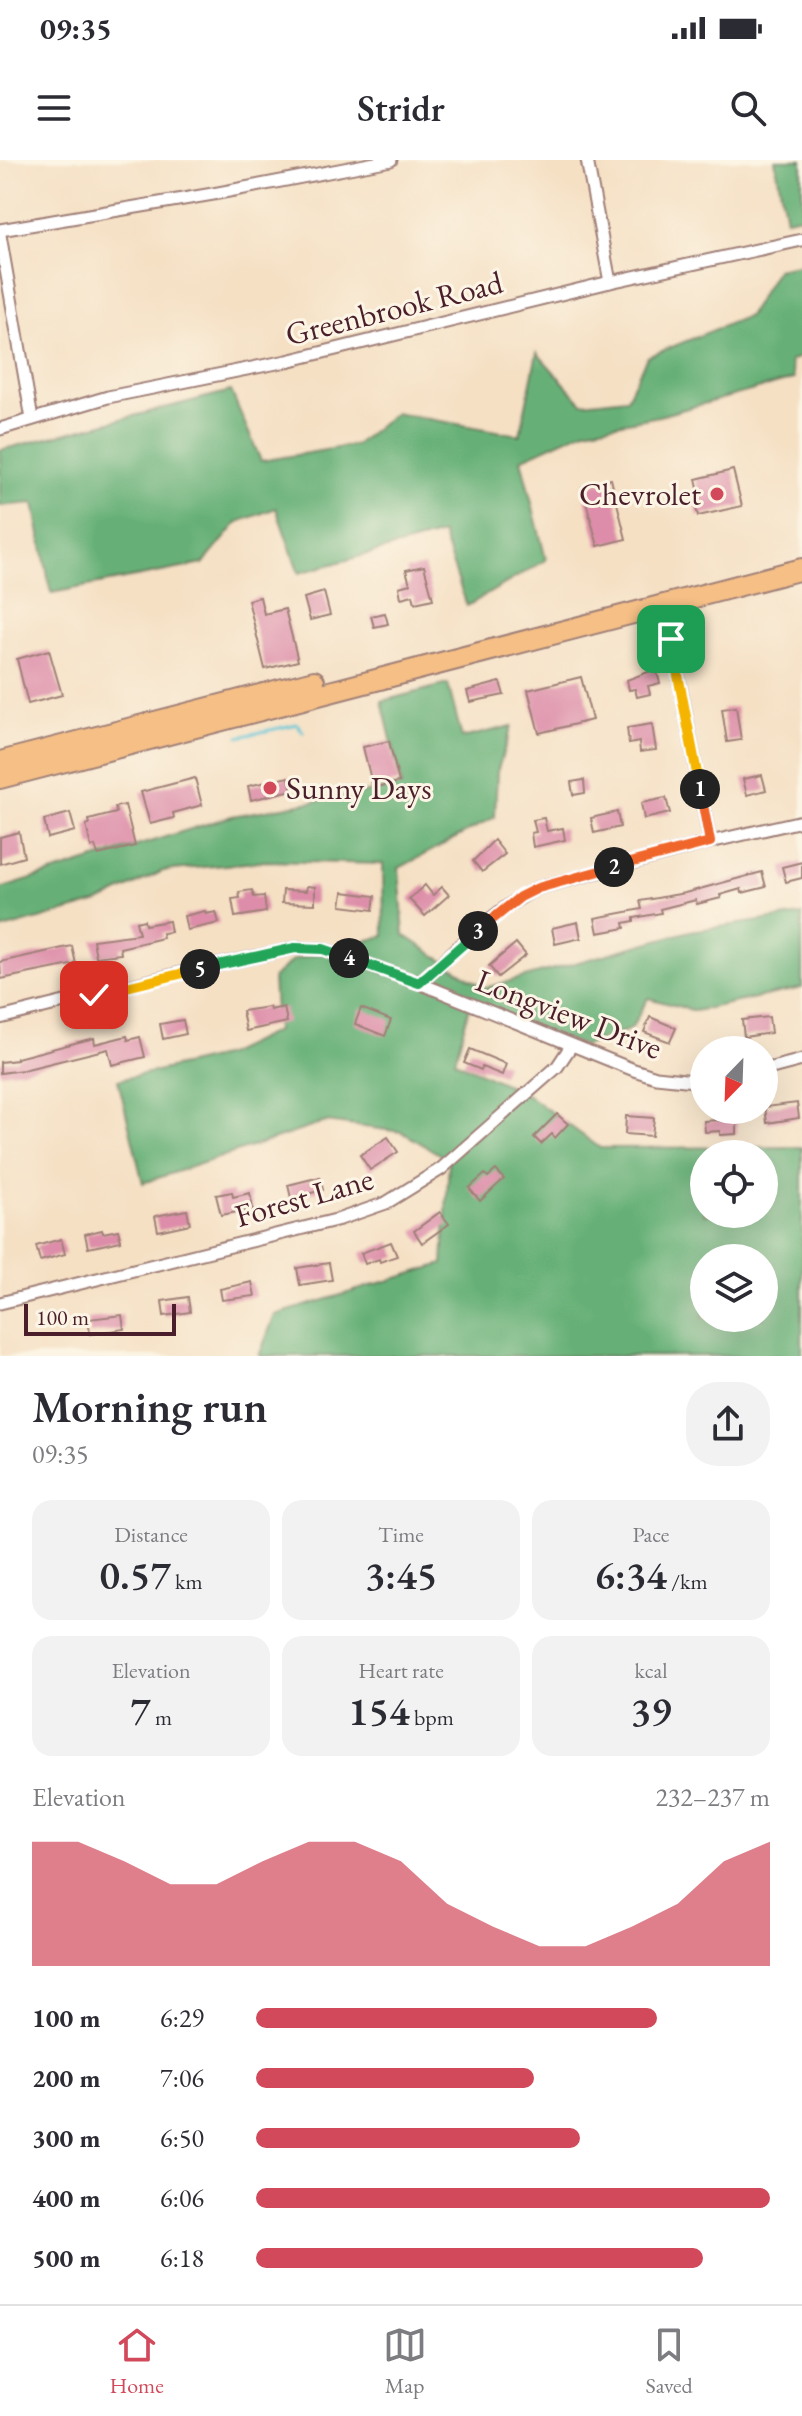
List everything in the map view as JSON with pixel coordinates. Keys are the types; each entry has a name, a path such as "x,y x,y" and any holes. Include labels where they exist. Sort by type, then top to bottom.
{"highway":[{"path":"0,762 802,555"},
{"path":"0,778 802,569"}],"street":[{"path":"32,419 0,232 391,160"},
{"path":"587,160 610,282"},
{"name":"Greenbrook Road","path":"0,429 77,405 273,364 610,282 802,240"},
{"path":"665,605 710,842"},
{"path":"419,983 504,909 538,888 802,821"},
{"name":"Longview Drive","path":"0,1018 295,948 323,949 419,983 571,1046 656,1077 690,1081"},
{"name":"Forest Lane","path":"0,1303 340,1219 386,1203 441,1169 557,1067 571,1046"},
{"path":"778,1066 802,1060"}],"green space":[{"path":"775,160 802,160 802,216 786,219"},
{"path":"802,264 802,356 790,361 794,379 659,416 585,430 521,459 546,560 467,606 442,534 299,573 276,508 238,522 203,564 51,593 34,503 0,506 0,450 231,391 261,461 355,445 395,413 520,435 537,353 582,403 627,398 647,357 748,316 777,269"},
{"path":"448,684 462,738 512,726 497,772 495,817 399,868 404,935 485,988 690,931 802,915 802,988 695,1011 648,998 631,1029 584,1046 470,1004 455,1061 525,1093 600,1148 690,1148 690,1228 778,1228 778,1147 802,1147 802,1356 259,1356 275,1315 443,1264 449,1160 402,1132 326,1122 143,1183 118,1080 226,1055 276,1031 273,978 293,960 384,936 383,864 266,861 163,871 99,902 0,930 0,889 232,816 402,786 382,701"}],"building":[{"name":"Chevrolet","path":"733,470 742,506 698,516 692,494 699,493 696,479"},
{"path":"611,479 626,539 598,546 582,487"},
{"path":"424,566 433,599 415,603 413,595 401,598 399,587 410,584 406,570"},
{"path":"324,592 330,615 310,620 304,598"},
{"path":"260,597 264,614 285,609 298,661 265,669 248,600"},
{"path":"385,613 388,624 374,627 371,616"},
{"path":"49,650 62,695 28,704 17,659"},
{"path":"656,669 660,683 648,686 650,694 637,697 635,689 629,690 627,680"},
{"path":"581,677 592,720 539,733 528,690"},
{"path":"500,682 504,695 470,702 467,691"},
{"path":"736,707 741,740 727,742 722,709"},
{"path":"652,724 656,750 640,752 639,742 629,744 627,728"},
{"path":"389,741 399,782 373,788 363,747"},
{"path":"762,775 766,790 747,795 743,779"},
{"name":"Sunny Days","path":"289,777 292,790 251,800 248,786"},
{"path":"195,778 202,805 173,813 174,818 150,824 141,792"},
{"path":"584,780 585,793 573,795 571,782"},
{"path":"666,798 670,813 644,819 641,803"},
{"path":"125,805 135,846 98,855 95,846 91,847 86,825 90,824 89,820 116,813 115,807"},
{"path":"617,812 620,827 594,833 591,818"},
{"path":"70,813 75,831 48,838 44,820"},
{"path":"544,818 547,831 563,828 565,840 533,847 531,833 536,832 533,820"},
{"path":"19,832 24,857 0,864 0,837"},
{"path":"494,840 505,854 482,872 473,861"},
{"path":"802,862 802,878 786,882 782,867"},
{"path":"762,872 766,887 742,893 741,889 697,904 696,900 660,909 661,913 624,923 625,928 598,933 595,918 642,909 640,901 685,893"},
{"path":"425,885 433,895 442,887 449,895 425,916 409,899"},
{"path":"307,886 315,887 315,904 282,903 283,890 306,891"},
{"path":"252,890 254,897 264,896 266,912 235,917 232,899 240,898 239,892"},
{"path":"343,892 375,896 373,910 341,906"},
{"path":"205,911 206,914 216,912 219,923 187,930 184,916"},
{"path":"144,920 145,925 169,921 171,932 162,933 163,938 120,948 121,954 96,957 93,940 139,934 136,922"},
{"path":"578,922 581,938 555,944 552,928"},
{"path":"516,943 526,955 498,977 489,966"},
{"path":"72,946 76,964 1,979 0,962"},
{"path":"269,1007 270,1010 284,1007 287,1022 246,1031 242,1011"},
{"path":"361,1008 391,1020 385,1036 355,1024"},
{"path":"650,1017 676,1028 670,1042 644,1032"},
{"path":"769,1017 771,1033 744,1036 742,1020"},
{"path":"183,1020 186,1034 163,1039 160,1024"},
{"path":"127,1036 128,1040 140,1037 145,1057 112,1065 108,1049 0,1073 0,1062 94,1038 95,1044"},
{"path":"470,1049 506,1064 502,1075 464,1063"},
{"path":"797,1103 799,1118 778,1121 778,1105"},
{"path":"557,1114 568,1124 555,1138 552,1134 541,1144 534,1137"},
{"path":"626,1116 654,1118 652,1136 625,1134"},
{"path":"704,1124 737,1124 737,1134 705,1132"},
{"path":"388,1137 398,1152 370,1170 360,1155"},
{"path":"496,1170 504,1179 480,1201 469,1188 485,1174 488,1177"},
{"path":"320,1177 323,1190 291,1198 288,1185"},
{"path":"232,1192 233,1197 250,1193 253,1209 221,1215 216,1195"},
{"path":"187,1210 190,1224 158,1231 155,1216"},
{"path":"440,1212 449,1224 422,1243 414,1231"},
{"path":"102,1230 103,1233 118,1230 121,1241 88,1248 85,1234"},
{"path":"61,1239 65,1254 40,1261 36,1246"},
{"path":"391,1242 397,1256 365,1264 361,1253"},
{"path":"329,1263 332,1280 300,1285 297,1268"},
{"path":"252,1282 255,1296 222,1300 220,1289"},
{"path":"188,1297 190,1312 164,1316 162,1301"},
{"path":"122,1315 124,1329 90,1334 88,1319"}],"waterway":[{"path":"239,737 297,724 303,732"}],"place":[{"name":"Chevrolet","path":"717,494"},
{"name":"Sunny Days","path":"270,788"}],"route":[{"path":"94,995 189,971 309,947 323,949 419,983 504,909 538,888 710,842 671,639"}]}
